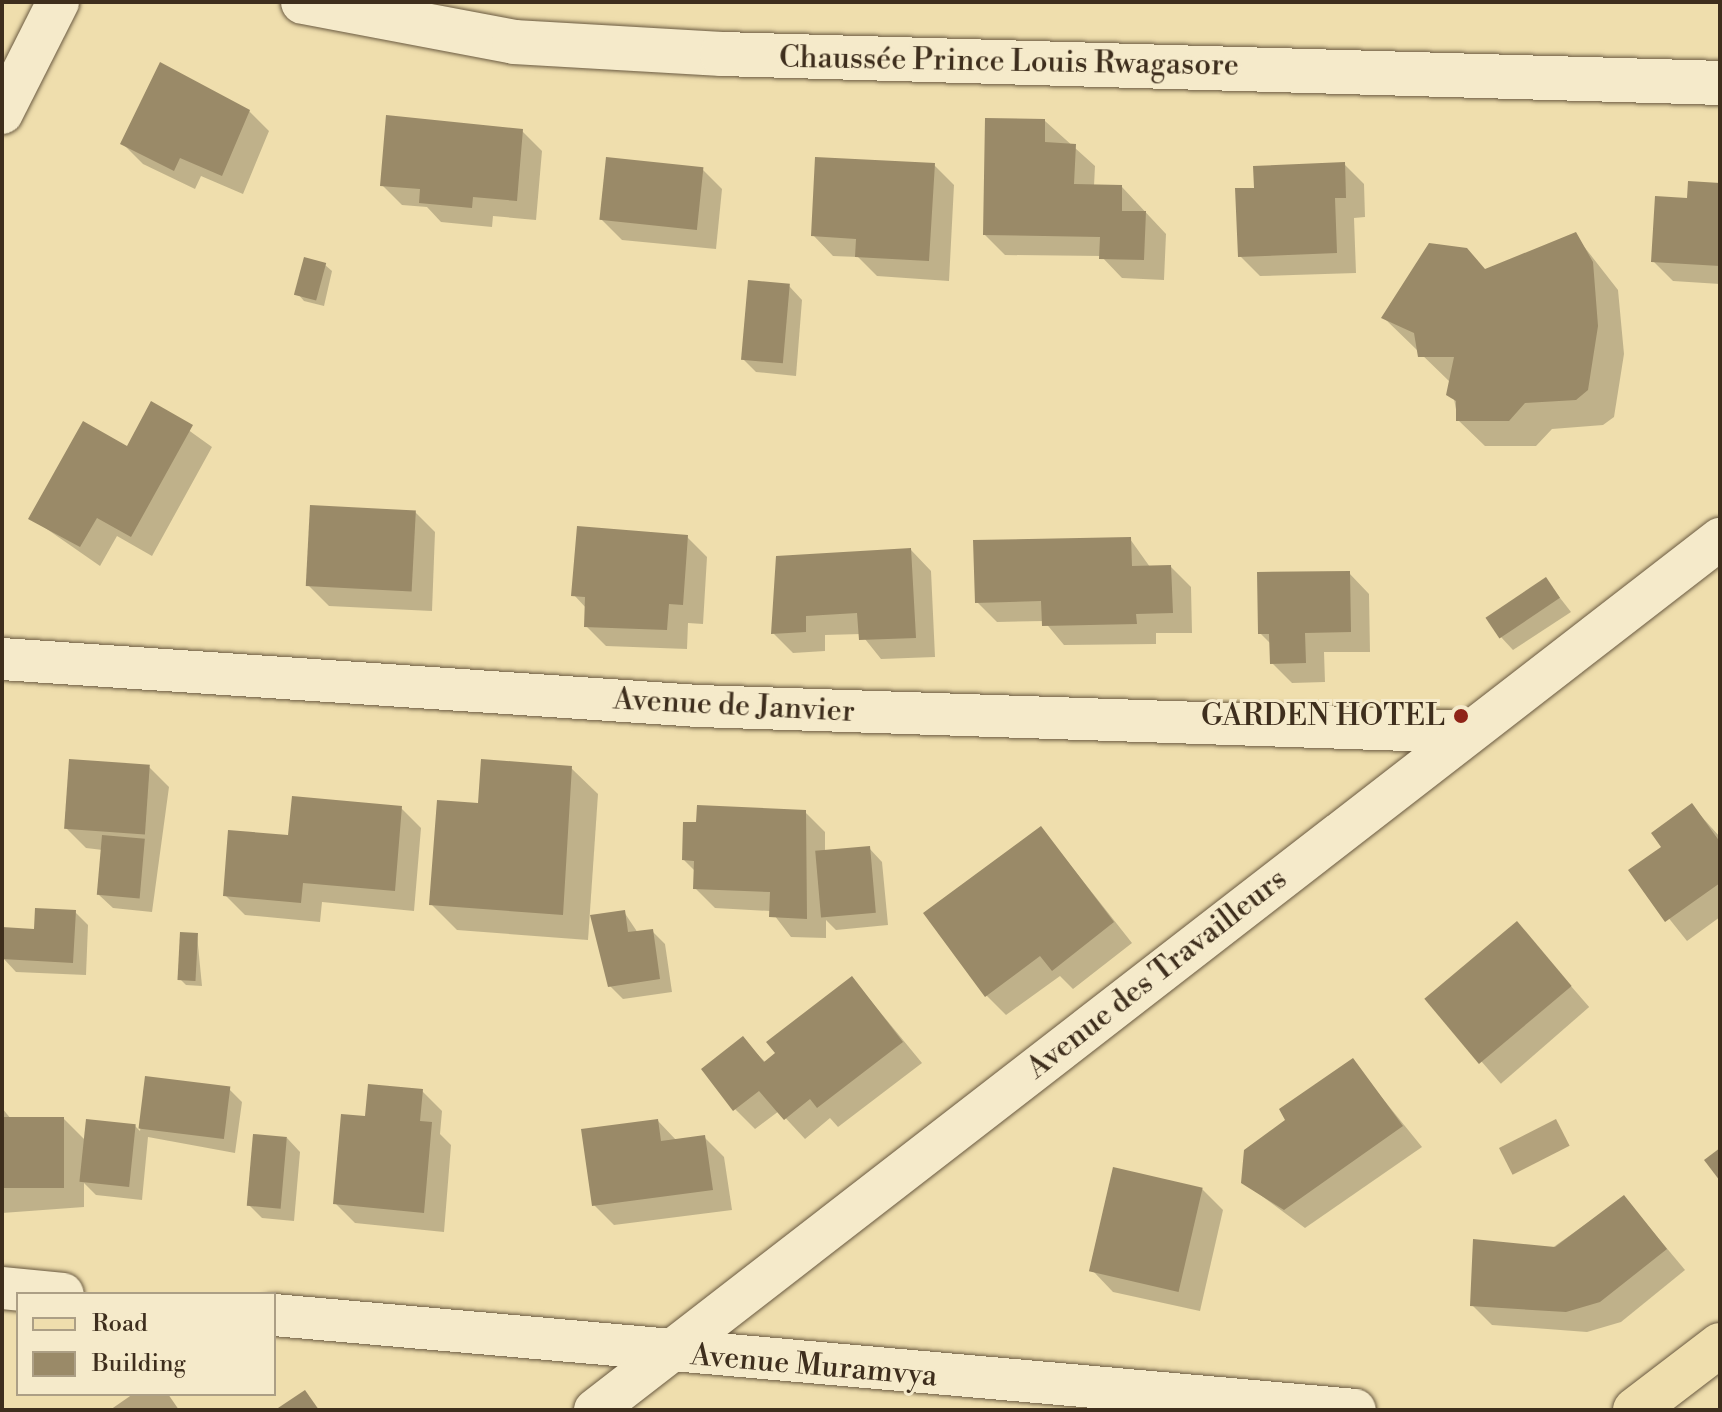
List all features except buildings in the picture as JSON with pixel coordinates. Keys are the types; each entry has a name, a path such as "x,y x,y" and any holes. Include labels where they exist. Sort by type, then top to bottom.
{"main road":[{"path":"1635,1410 1720,1345"}],"street":[{"path":"2,113 58,2"},
{"name":"Chaussée Prince Louis Rwagasore","path":"303,2 514,42 707,53 1720,83"},
{"name":"Avenue des Travailleurs","path":"595,1410 1720,539"},
{"name":"Avenue de Janvier","path":"2,659 699,706 1468,732"},
{"path":"2,1288 43,1292"},
{"name":"Avenue Muramvya","path":"276,1315 670,1354 1355,1410"}],"shaded area":[{"path":"1556,1119 1570,1146 1513,1175 1499,1148"},
{"path":"130,1396 169,1396 179,1410 110,1410"}],"place":[{"name":"GARDEN HOTEL","path":"1461,716"}]}
